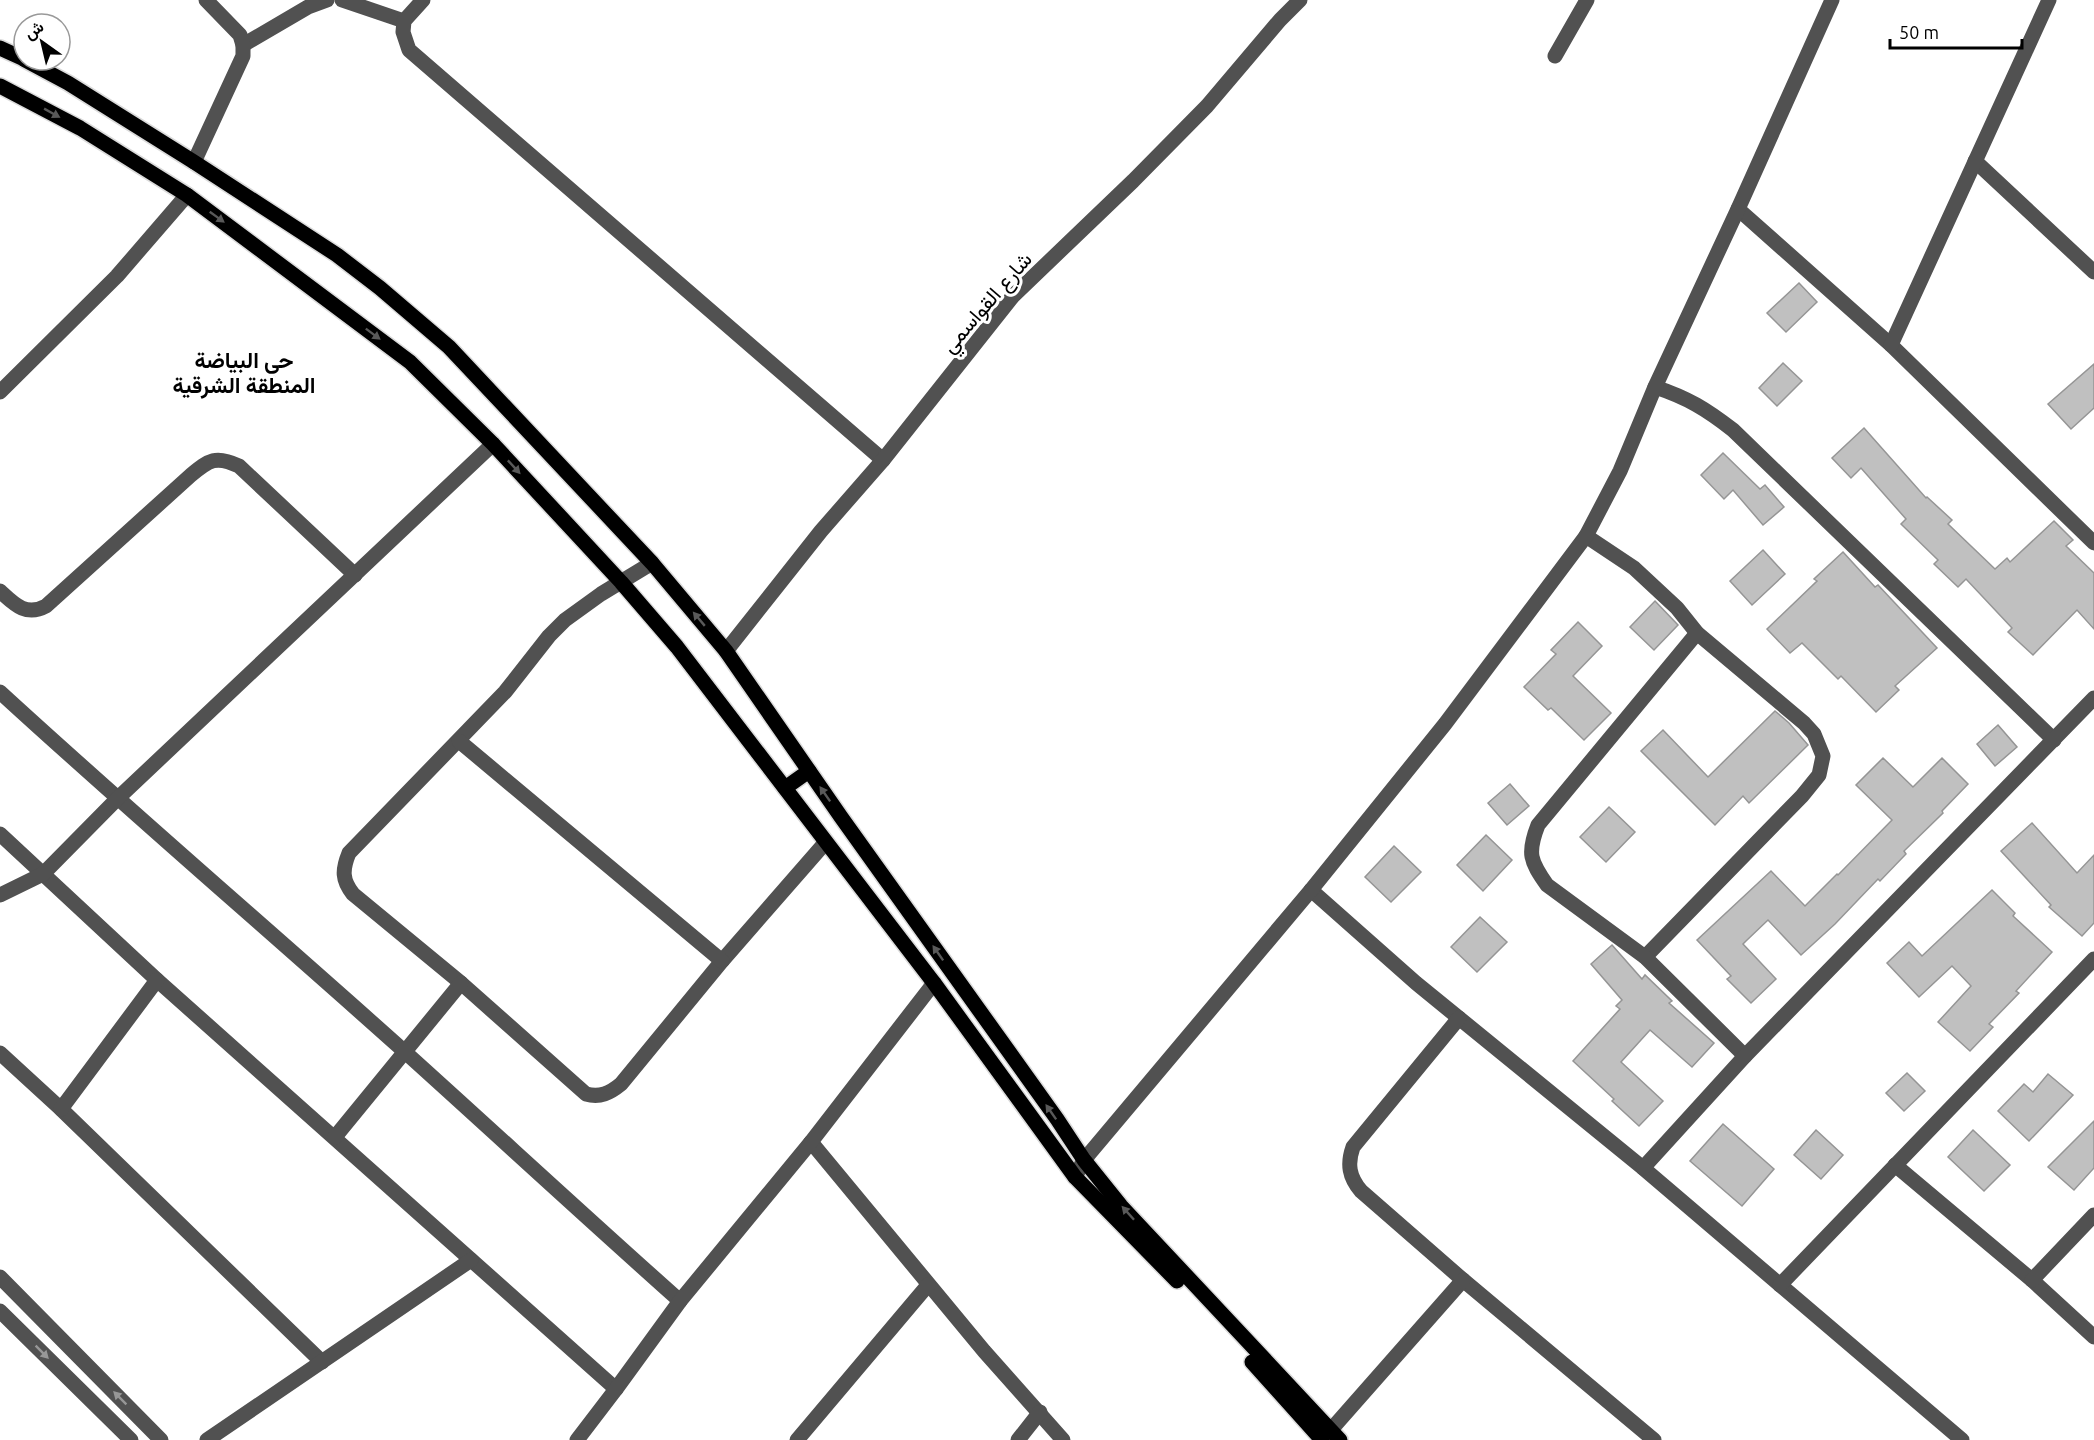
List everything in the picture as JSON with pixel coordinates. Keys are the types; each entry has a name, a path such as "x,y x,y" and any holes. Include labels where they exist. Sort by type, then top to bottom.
{"main road":[{"path":"47,72 194,162 337,255 380,288 449,347 652,563 726,651 1084,1160 1139,1226 1329,1437"},
{"path":"0,86 80,128 187,195 410,362 493,444 621,582 676,647 934,983 1075,1177 1329,1437"},
{"path":"785,788 809,771"}],"street":[{"path":"194,162 243,56 240,35 206,0"},
{"path":"243,45 308,7 327,0"},
{"path":"342,0 404,21"},
{"path":"423,0 404,21 404,32 409,50 883,460"},
{"name":"شارع القواسمي","path":"726,651 821,531 883,460 1013,296 1133,181 1207,106 1280,20 1300,0"},
{"path":"1555,56 1587,0"},
{"path":"1075,1177 1084,1160 1311,890 1445,723 1586,536 1620,471 1655,387 1832,0"},
{"path":"1891,345 2049,0"},
{"path":"1975,161 2094,272"},
{"path":"0,392 117,276 187,195"},
{"path":"1738,209 1891,345 2094,543"},
{"path":"1655,387 1701,406 1733,430 2054,740"},
{"path":"0,895 43,874 117,799 493,444"},
{"path":"0,591 16,605 30,611 38,611 190,475 204,464 216,459 226,460 239,466 355,575"},
{"path":"1586,536 1634,568 1677,608 1697,633 1804,723 1814,734 1823,756 1818,775 1802,796 1645,957"},
{"path":"652,563 577,610 549,636 505,692 349,853 344,865 344,878 353,894 461,983 586,1094 595,1097 613,1091 621,1084 722,961 825,843"},
{"path":"1697,633 1538,825 1531,843 1534,864 1547,885 1645,957 1745,1056"},
{"path":"0,692 680,1302"},
{"path":"1643,1168 1745,1056 2094,698"},
{"path":"459,741 722,961"},
{"path":"0,834 157,980 616,1389"},
{"path":"1311,890 1459,1018 1643,1168 1962,1440"},
{"path":"1780,1285 2094,959"},
{"path":"61,1109 157,980"},
{"path":"335,1137 461,983"},
{"path":"577,1440 680,1302 811,1142 934,983"},
{"path":"1459,1018 1353,1147 1349,1167 1355,1184 1464,1280 1654,1440"},
{"path":"0,1053 61,1109 322,1362"},
{"path":"811,1142 928,1285 1063,1440"},
{"path":"1895,1165 2032,1280 2094,1337"},
{"path":"2032,1280 2094,1215"},
{"path":"207,1440 471,1260"},
{"path":"0,1277 161,1440"},
{"path":"1329,1437 1464,1280"},
{"path":"797,1440 928,1285"},
{"path":"0,1311 130,1440"},
{"path":"1018,1440 1040,1412"}],"building":[{"path":"1799,283 1817,302 1786,332 1767,313"},
{"path":"1783,363 1802,381 1777,406 1759,388"},
{"path":"2094,364 2094,408 2071,429 2048,404"},
{"path":"1864,428 1926,498 1952,520 1948,524 1995,569 2007,558 2010,562 2054,521 2073,540 2066,546 2094,573 2094,629 2077,610 2033,655 2008,632 2012,628 1966,579 1958,587 1934,564 1938,560 1901,524 1906,519 1861,468 1851,478 1832,458"},
{"path":"1723,453 1760,489 1765,485 1784,507 1763,525 1733,490 1724,499 1701,475"},
{"path":"1763,550 1785,574 1752,605 1730,581"},
{"path":"1843,552 1875,587 1878,585 1937,648 1895,686 1899,690 1876,712 1841,676 1838,679 1802,643 1790,653 1767,629 1817,581 1814,579"},
{"path":"1655,601 1678,625 1654,650 1630,627"},
{"path":"1578,622 1602,646 1573,676 1611,713 1584,740 1551,708 1548,710 1524,687 1556,654 1551,650"},
{"path":"1775,711 1808,745 1749,803 1743,796 1715,825 1641,751 1663,730 1708,777"},
{"path":"1998,725 2017,747 1995,766 1977,744"},
{"path":"1883,758 1913,787 1942,758 1968,784 1942,811 1943,813 1904,851 1906,854 1880,881 1878,879 1835,924 1801,955 1768,920 1743,944 1776,979 1751,1003 1727,979 1731,976 1697,940 1771,871 1805,906 1838,875 1892,820 1856,785"},
{"path":"1510,784 1529,806 1507,825 1488,803"},
{"path":"1609,807 1635,832 1606,862 1580,837"},
{"path":"2032,823 2077,873 2094,855 2094,923 2082,936 2049,907 2051,905 2001,851"},
{"path":"1486,835 1512,860 1483,891 1457,865"},
{"path":"1394,846 1421,872 1391,902 1365,877"},
{"path":"1992,890 2015,913 2013,916 2052,952 2016,991 2019,993 1989,1024 1993,1027 1970,1051 1938,1022 1971,986 1952,966 1919,997 1887,963 1909,942 1922,956"},
{"path":"1480,917 1507,942 1477,972 1451,947"},
{"path":"1612,945 1642,979 1645,975 1672,1001 1669,1003 1714,1043 1692,1067 1650,1030 1621,1062 1663,1101 1639,1126 1573,1061 1620,1009 1616,1006 1622,1000 1591,964"},
{"path":"1907,1073 1925,1091 1904,1111 1886,1093"},
{"path":"2048,1074 2073,1095 2029,1141 1998,1111 2024,1084 2033,1092"},
{"path":"2094,1121 2094,1168 2074,1190 2048,1167"},
{"path":"1723,1124 1774,1169 1742,1206 1690,1161"},
{"path":"1816,1130 1843,1155 1821,1179 1794,1155"},
{"path":"1973,1130 2010,1165 1984,1191 1948,1157"}],"district":[{"name":"حي البياضة المنطقة الشرقية","path":"244,372"}]}
